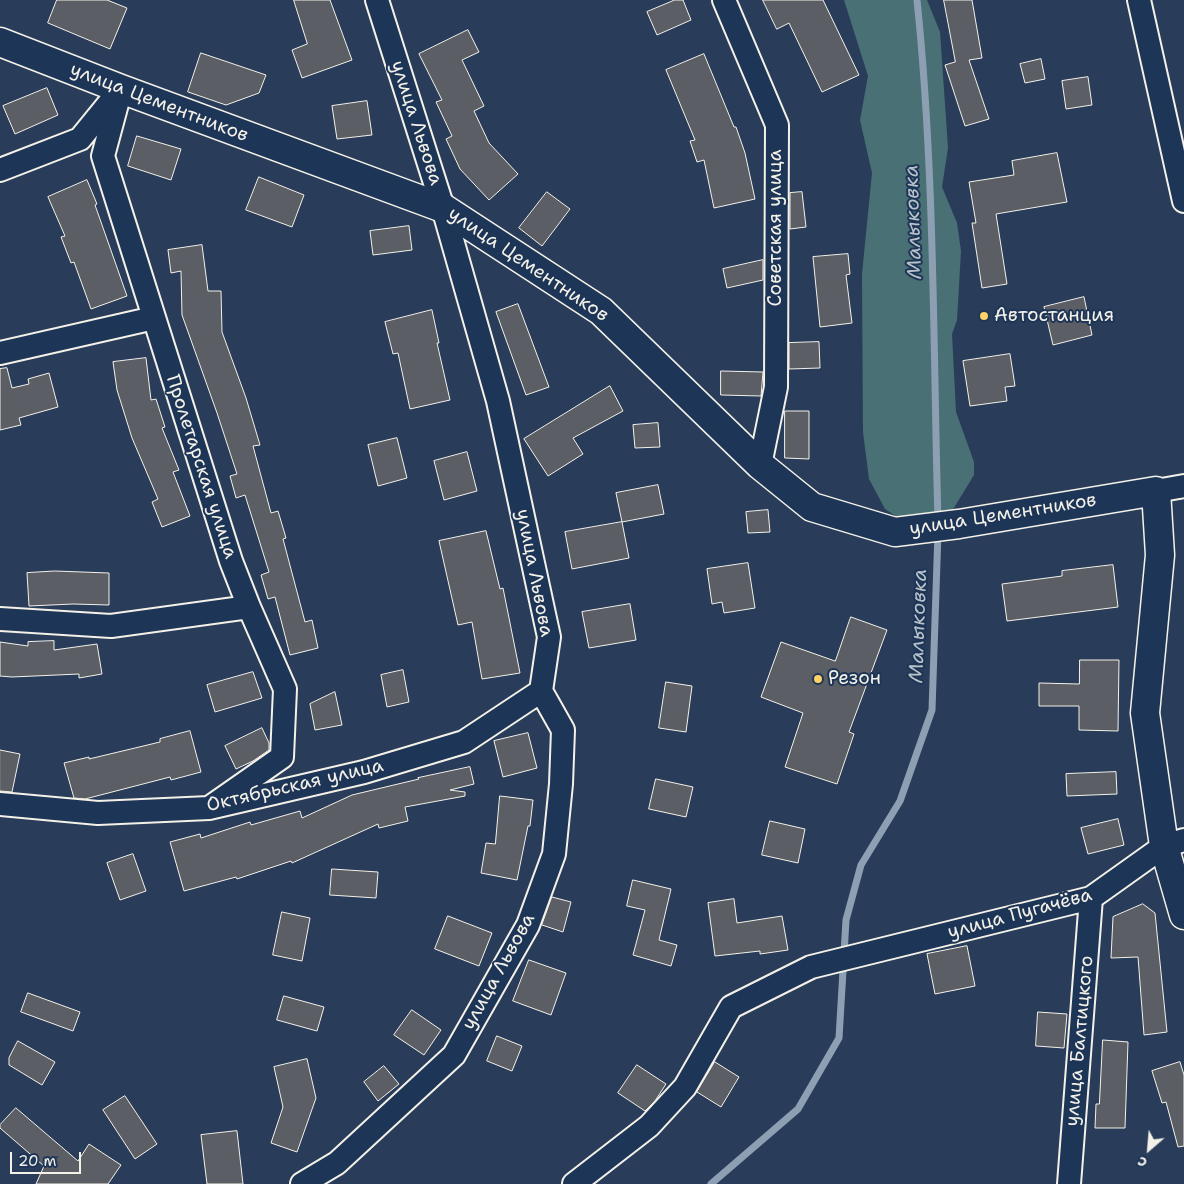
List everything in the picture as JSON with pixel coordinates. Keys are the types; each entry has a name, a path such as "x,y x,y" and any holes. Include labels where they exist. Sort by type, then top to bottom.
{"street":[{"name":"улица Львова","path":"302,1184 337,1163 454,1055 528,925 554,854 561,784 563,730 542,691 549,637 498,401 443,208 377,0"},
{"name":"Советская улица","path":"724,0 777,125 776,387 760,465"},
{"path":"1139,0 1184,201"},
{"name":"улица Цементников","path":"0,42 121,89 443,208 601,311 760,465 812,506 895,532 959,524 1156,491"},
{"path":"0,170 80,140 121,89"},
{"name":"Пролетарская улица","path":"121,89 103,156 231,560 284,689 282,757 209,808"},
{"path":"0,354 154,318"},
{"path":"1184,486 1156,491 1160,555 1145,713 1174,843 1184,916"},
{"path":"0,620 111,626 249,607"},
{"name":"Октябрьская улица","path":"0,804 98,813 209,808 364,772 464,742 542,691"},
{"name":"улица Пугачёва","path":"574,1184 650,1126 685,1087 731,1006 811,967 1091,898 1174,843"},
{"name":"улица Балтицкого","path":"1069,1184 1091,898"}],"green space":[{"path":"844,0 927,0 940,32 948,148 942,187 957,223 961,251 957,320 952,334 956,412 974,462 974,475 952,511 911,519 897,517 885,509 869,479 863,432 862,274 872,173 860,120 868,76"}],"building":[{"path":"57,0 107,0 127,8 110,49 48,23"},
{"path":"294,0 330,0 352,60 302,78 292,50 307,44"},
{"path":"675,0 683,0 691,20 657,35 647,12"},
{"path":"763,0 823,0 859,75 822,92 789,23 777,29"},
{"path":"944,0 972,0 982,58 969,60 989,119 965,126 945,65 955,62"},
{"path":"468,30 479,52 462,60 484,106 474,111 489,143 518,174 489,200 460,169 446,139 452,136 436,102 442,100 419,54"},
{"path":"201,53 266,75 259,93 226,105 188,92"},
{"path":"704,54 734,127 736,127 745,153 755,199 714,208 704,160 697,162 690,141 695,140 666,70"},
{"path":"1041,59 1045,79 1025,83 1020,64"},
{"path":"1088,77 1092,105 1066,109 1062,81"},
{"path":"47,88 58,115 15,134 3,106"},
{"path":"367,101 372,135 337,139 332,106"},
{"path":"137,136 181,149 171,180 128,166"},
{"path":"1057,153 1067,202 996,214 1007,284 982,288 972,223 976,223 969,182 1014,175 1012,161"},
{"path":"259,177 304,195 292,227 246,210"},
{"path":"87,180 97,204 95,205 127,296 91,309 74,262 71,263 61,237 65,236 48,197"},
{"path":"547,192 570,209 542,246 519,228"},
{"path":"802,192 806,227 790,229 790,193"},
{"path":"409,226 412,250 373,255 370,231"},
{"path":"202,245 208,291 221,291 222,332 246,398 260,445 253,446 271,513 278,511 286,538 283,539 305,622 312,620 318,648 290,655 275,597 268,599 261,575 269,572 245,495 236,498 230,476 237,474 182,315 181,271 171,273 168,250"},
{"path":"848,254 850,274 846,275 852,323 820,327 813,257"},
{"path":"763,260 763,280 727,288 723,269"},
{"path":"1084,297 1092,335 1053,345 1044,307"},
{"path":"518,304 549,387 526,395 496,312"},
{"path":"432,310 439,343 437,343 450,400 410,409 398,353 393,354 385,322"},
{"path":"819,342 820,368 789,369 789,343"},
{"path":"1010,354 1015,386 1005,387 1007,401 970,406 963,361"},
{"path":"146,358 151,400 156,399 165,427 162,428 179,470 173,472 190,516 162,527 152,502 158,499 132,438 117,390 113,362"},
{"path":"7,368 12,388 29,384 28,379 49,373 58,407 19,418 21,425 0,430 0,369"},
{"path":"721,371 763,372 761,396 721,395"},
{"path":"610,386 623,411 573,438 583,454 548,476 524,439"},
{"path":"785,411 809,411 809,459 785,458"},
{"path":"658,423 660,447 635,448 633,425"},
{"path":"397,438 407,478 378,486 368,445"},
{"path":"467,452 477,491 444,500 434,461"},
{"path":"658,485 664,514 622,522 616,493"},
{"path":"768,510 770,532 748,533 746,512"},
{"path":"622,522 629,558 572,569 565,532"},
{"path":"486,531 500,589 503,588 520,673 482,679 472,622 458,625 439,541"},
{"path":"748,563 755,608 724,613 722,602 712,604 707,569"},
{"path":"1113,565 1118,607 1007,621 1002,584 1062,576 1062,571"},
{"path":"55,571 109,573 109,605 29,606 27,573"},
{"path":"630,604 636,640 589,648 582,612"},
{"name":"Резон","path":"851,617 887,630 849,732 854,734 837,784 785,767 803,713 761,697 781,642 835,661"},
{"path":"54,641 54,650 97,644 102,674 79,678 79,674 0,676 0,642 28,646 28,642"},
{"path":"1080,660 1119,660 1118,731 1079,730 1079,706 1039,706 1039,683 1079,684"},
{"path":"403,670 409,702 387,707 381,675"},
{"path":"253,672 262,698 215,712 207,685"},
{"path":"666,682 692,686 686,732 659,728"},
{"path":"335,692 342,725 315,730 310,704"},
{"path":"262,728 269,743 269,750 253,761 236,769 225,746"},
{"path":"190,731 201,772 171,780 170,777 85,799 74,798 64,763 160,742 160,739"},
{"path":"528,733 537,768 503,777 494,741"},
{"path":"0,750 20,754 12,792 0,791"},
{"path":"470,767 474,784 450,790 465,792 465,796 405,807 408,821 379,828 378,824 292,863 291,861 237,879 236,877 184,891 170,842 200,834 201,838 250,822 251,825 300,811 302,818 352,795"},
{"path":"1116,772 1117,794 1067,796 1066,774"},
{"path":"656,779 693,787 686,817 649,809"},
{"path":"500,796 533,800 530,826 528,826 517,880 481,873 486,843 495,844"},
{"path":"1118,819 1124,845 1088,854 1081,828"},
{"path":"770,821 805,829 798,863 762,855"},
{"path":"133,854 146,891 120,900 107,863"},
{"path":"332,869 378,872 376,898 330,895"},
{"path":"633,880 671,889 659,940 677,945 671,966 633,955 645,910 627,906"},
{"path":"552,897 571,902 563,932 542,925"},
{"path":"734,899 737,923 782,916 788,950 760,954 760,951 715,956 708,903"},
{"path":"1143,904 1155,913 1167,1032 1144,1035 1138,957 1111,958 1113,917"},
{"path":"282,912 310,918 302,961 273,955"},
{"path":"448,916 492,933 479,966 435,949"},
{"path":"967,946 975,986 935,994 927,954"},
{"path":"529,960 566,973 551,1015 513,1001"},
{"path":"28,993 80,1012 73,1031 21,1012"},
{"path":"284,996 324,1007 317,1031 277,1020"},
{"path":"412,1010 441,1030 424,1055 394,1035"},
{"path":"1038,1012 1067,1014 1064,1048 1036,1046"},
{"path":"497,1036 522,1046 512,1071 487,1061"},
{"path":"1103,1040 1128,1042 1125,1128 1095,1128 1096,1104 1099,1104"},
{"path":"18,1041 55,1062 42,1085 9,1065 9,1058"},
{"path":"307,1059 316,1098 297,1152 271,1143 283,1107 274,1067"},
{"path":"715,1062 739,1077 721,1107 697,1092"},
{"path":"1180,1062 1184,1075 1184,1146 1178,1147 1166,1102 1162,1103 1152,1071"},
{"path":"637,1065 666,1084 655,1101 645,1111 618,1093"},
{"path":"384,1066 399,1084 378,1101 364,1082"},
{"path":"125,1096 157,1144 135,1159 103,1110"},
{"path":"16,1108 78,1161 89,1144 121,1165 108,1184 36,1184 44,1166 0,1128 0,1125"},
{"path":"237,1131 243,1184 207,1184 201,1135"}],"waterway":[{"name":"Малыковка","path":"917,0 923,65 930,195 938,521"},
{"name":"Малыковка","path":"711,1184 798,1109 839,1038 846,920 861,865 900,801 932,710 938,532"}],"place":[{"name":"Автостанция","path":"984,316"},
{"name":"Резон","path":"818,679"}]}
